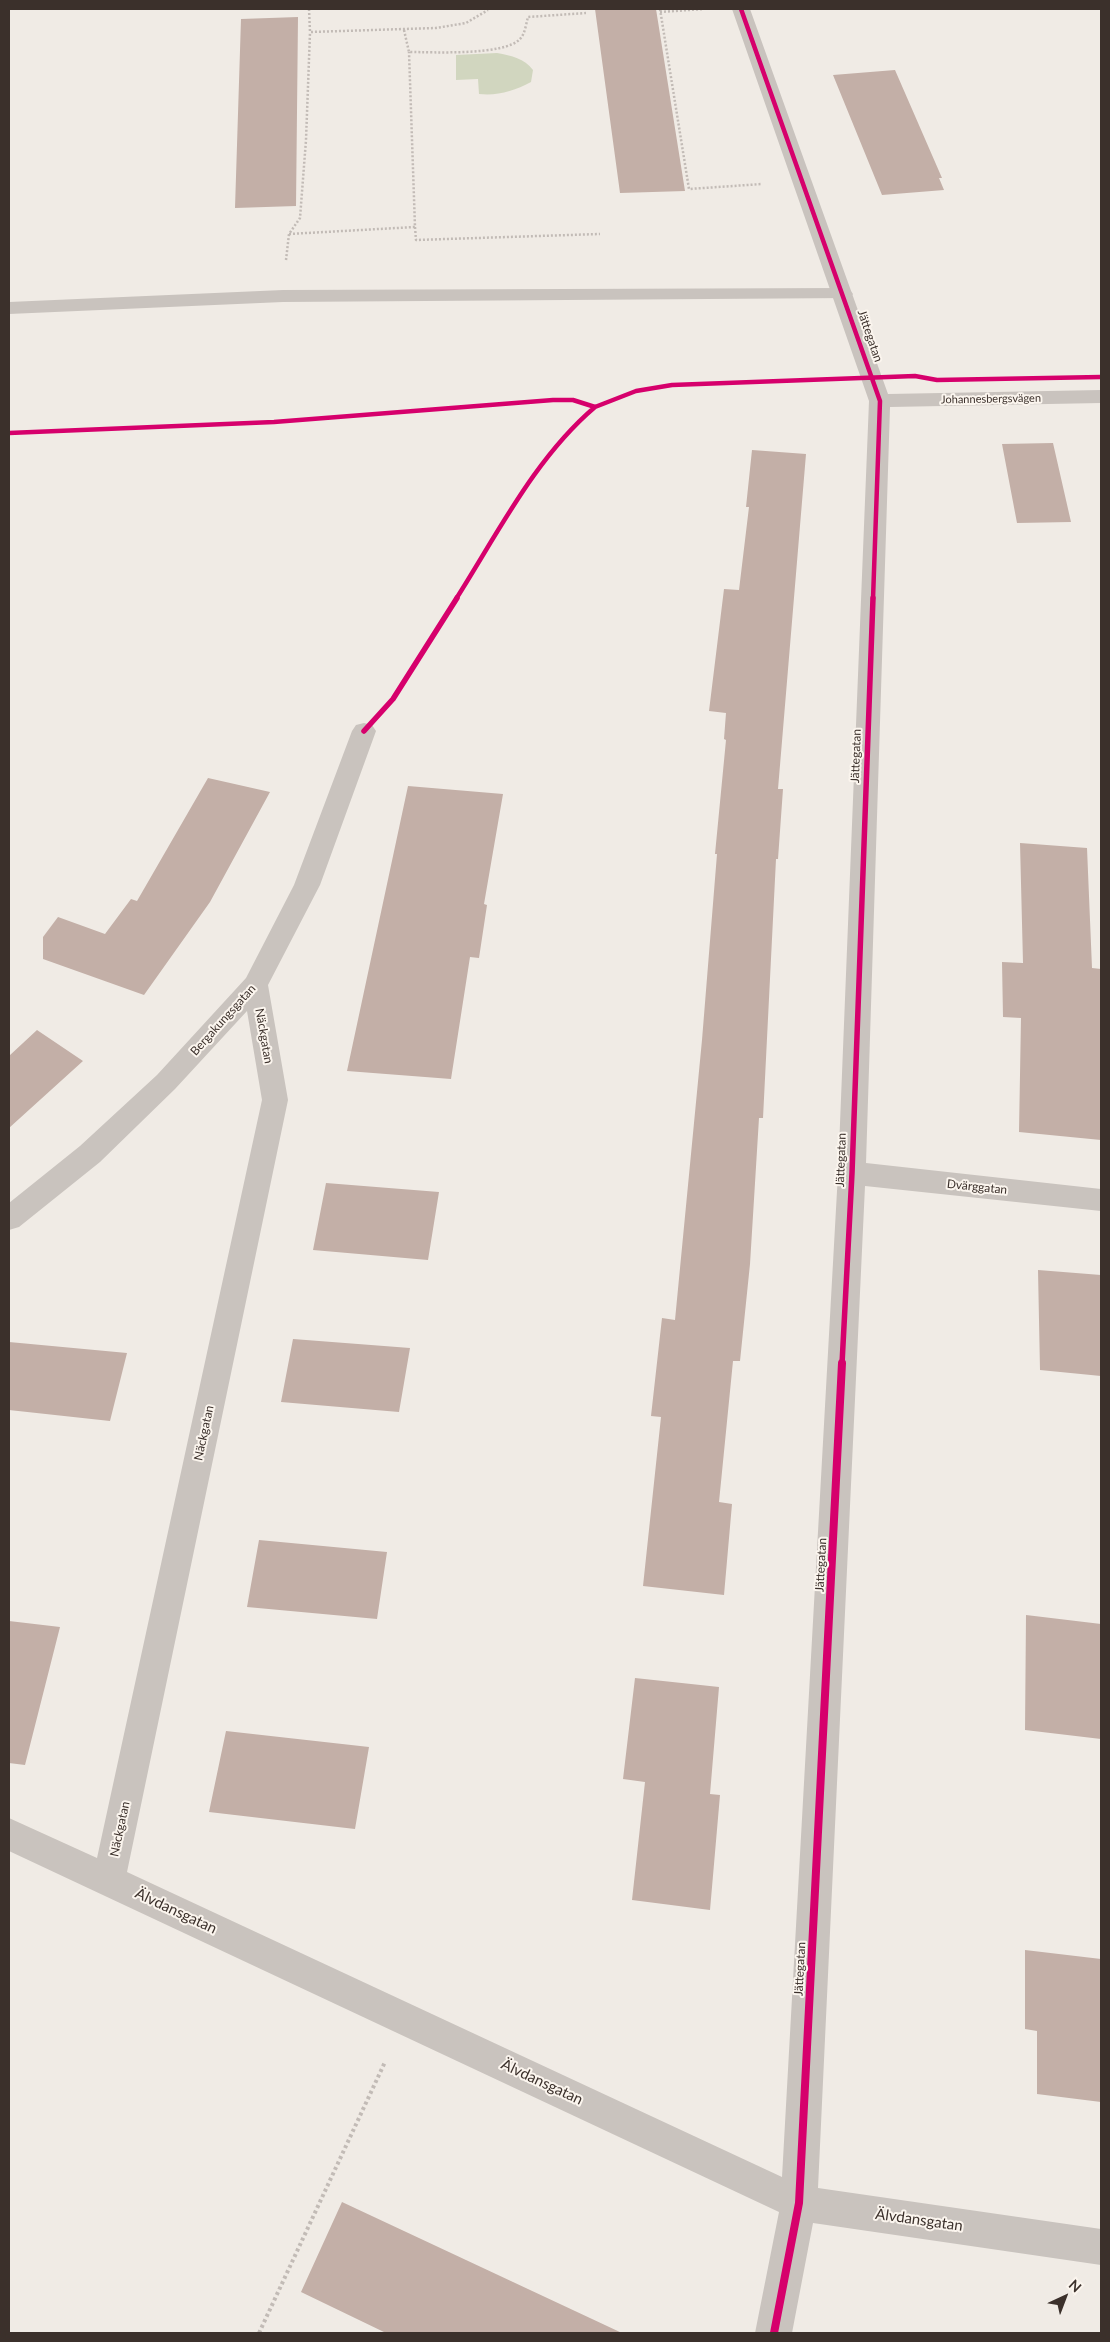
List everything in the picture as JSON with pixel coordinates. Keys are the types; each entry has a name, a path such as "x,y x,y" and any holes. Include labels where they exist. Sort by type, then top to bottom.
{"street":[{"name":"Jättegatan","path":"741,9 880,401 852,1174 800,2203 774,2333"},
{"path":"9,308 283,296 843,294"},
{"name":"Johannesbergsvägen","path":"880,401 1101,396"},
{"name":"Bergakungsgatan","path":"9,1219 90,1154 125,1122 166,1082 255,985 308,885 364,732"},
{"name":"Näckgatan","path":"109,1880 275,1100 255,985"},
{"name":"Dvärggatan","path":"852,1174 1101,1200"},
{"name":"Älvdansgatan","path":"9,1834 800,2203 1101,2247"}],"path":[{"path":"283,296 289,234 300,218 306,140 310,32 309,9"},
{"path":"704,9 660,10 689,189 802,180"},
{"path":"310,32 436,28 466,23 488,10"},
{"path":"409,52 470,51 508,47 521,38 528,17 586,13"},
{"path":"404,30 409,52 416,240 600,234"},
{"path":"289,234 415,227"},
{"path":"259,2333 405,2018"}],"green space":[{"path":"497,53 522,60 526,63 533,70 531,82 506,92 479,94 478,79 456,80 456,55"}],"building":[{"path":"595,9 656,9 685,191 620,193"},
{"path":"298,17 296,206 235,208 241,19"},
{"path":"895,70 942,178 939,178 944,190 882,195 833,75"},
{"path":"1053,443 1071,522 1017,523 1002,444"},
{"path":"752,450 806,454 778,789 783,789 778,859 776,859 763,1118 759,1118 750,1264 740,1361 733,1361 719,1502 732,1504 724,1595 643,1586 661,1417 651,1416 662,1318 675,1320 702,1040 717,854 715,854 726,740 724,739 726,713 709,711 724,589 739,590 749,507 746,507"},
{"path":"208,778 270,792 210,902 144,995 43,959 43,937 58,917 105,934 131,899 137,901"},
{"path":"408,786 503,794 484,904 487,905 479,958 470,957 451,1079 347,1071"},
{"path":"1020,843 1087,848 1092,968 1101,969 1101,1140 1019,1132 1021,1018 1003,1017 1002,962 1023,963"},
{"path":"37,1030 83,1061 9,1128 9,1056"},
{"path":"326,1183 439,1192 428,1260 313,1250"},
{"path":"1038,1270 1101,1275 1101,1376 1040,1370"},
{"path":"293,1339 410,1348 399,1412 281,1402"},
{"path":"9,1342 127,1353 110,1421 9,1410"},
{"path":"259,1540 387,1552 377,1619 247,1607"},
{"path":"1026,1615 1101,1624 1101,1739 1025,1730"},
{"path":"9,1621 60,1627 25,1765 9,1763"},
{"path":"635,1678 719,1687 710,1794 720,1795 710,1910 632,1900 645,1782 623,1779"},
{"path":"226,1731 369,1747 355,1829 209,1812"},
{"path":"1025,1950 1101,1959 1101,2102 1037,2094 1037,2031 1025,2029"},
{"path":"342,2202 622,2333 386,2333 301,2292"}],"cycle path":[{"path":"741,9 880,401 852,1173 799,2203 774,2333"},
{"path":"9,433 274,422 553,400 573,400 595,407 636,391 672,385 915,376 937,380 1101,377"},
{"path":"364,731 393,699 537,471 575,424 595,407"}]}
